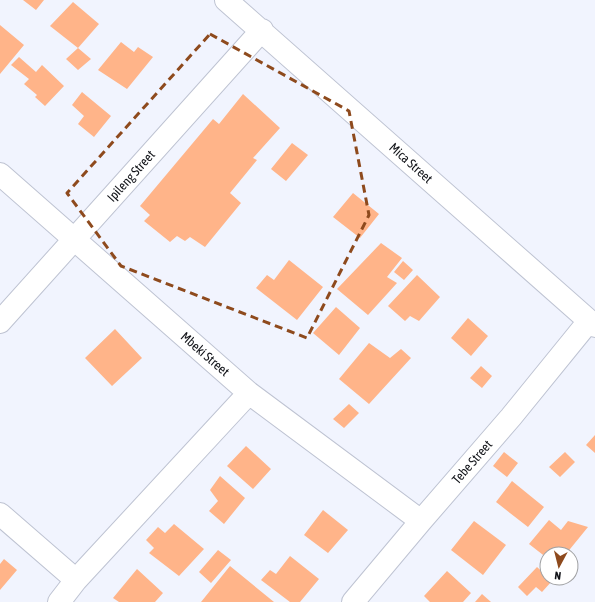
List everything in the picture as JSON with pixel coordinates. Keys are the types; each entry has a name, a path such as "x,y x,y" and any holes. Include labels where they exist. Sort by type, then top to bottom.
{"street":[{"name":"Mica Street","path":"226,0 262,30 592,324"},
{"name":"Ipileng Street","path":"0,322 262,30"},
{"name":"Mbeki Street","path":"0,174 249,393 421,521"},
{"name":"Tebe Street","path":"354,602 421,521 592,324"},
{"path":"59,602 76,580 249,393"},
{"path":"0,514 76,580"}],"highlighted area":[{"path":"210,34 349,111 369,215 307,338 121,266 67,193"}],"building":[{"path":"23,0 44,0 36,10"},
{"path":"73,2 99,24 78,48 50,26"},
{"path":"0,25 24,45 0,74"},
{"path":"121,42 134,52 138,47 153,57 127,89 98,70"},
{"path":"78,48 91,59 78,70 66,59"},
{"path":"19,57 36,72 42,65 64,86 45,106 35,97 37,95 24,84 29,79 11,65"},
{"path":"82,92 111,116 94,137 78,124 84,116 72,105"},
{"path":"243,94 280,128 253,158 257,160 230,193 241,203 205,247 190,237 185,241 177,236 170,242 144,221 150,215 140,206 213,119 219,124"},
{"path":"292,143 308,155 286,181 271,169"},
{"path":"353,193 379,214 360,238 333,217"},
{"path":"381,243 402,258 387,277 397,283 368,315 337,289"},
{"path":"289,260 323,287 297,320 256,288 267,275 274,280"},
{"path":"403,261 413,270 404,280 394,272"},
{"path":"417,275 440,297 419,321 410,316 405,321 388,306"},
{"path":"336,307 360,328 339,355 313,333"},
{"path":"468,318 488,336 471,356 451,338"},
{"path":"115,329 142,358 112,386 85,358"},
{"path":"369,343 390,358 401,349 411,358 369,404 339,379"},
{"path":"481,366 492,376 482,388 470,378"},
{"path":"349,404 359,413 344,428 333,419"},
{"path":"595,435 595,453 586,445"},
{"path":"246,446 271,469 253,489 227,466"},
{"path":"504,452 518,463 507,477 493,466"},
{"path":"565,452 575,462 560,477 549,467"},
{"path":"220,476 245,498 224,524 209,511 218,501 210,490"},
{"path":"512,481 544,507 528,527 496,502"},
{"path":"323,510 348,530 328,553 304,535"},
{"path":"549,520 561,530 568,521 588,527 573,546 539,546 539,552 529,544"},
{"path":"474,521 506,545 483,575 451,550"},
{"path":"174,524 204,549 179,576 149,553 154,548 146,540 158,527 165,533"},
{"path":"218,550 231,560 211,583 199,572"},
{"path":"290,556 319,579 300,602 290,602 261,580 270,570 276,574"},
{"path":"4,559 17,570 0,590 0,564"},
{"path":"230,566 274,602 201,602"},
{"path":"537,567 539,569 539,586 547,586 542,592 536,587 527,596 518,587"},
{"path":"137,569 163,593 155,602 119,602 113,598"},
{"path":"447,571 471,593 463,602 430,602 424,596"},
{"path":"482,594 491,602 475,602"}]}
